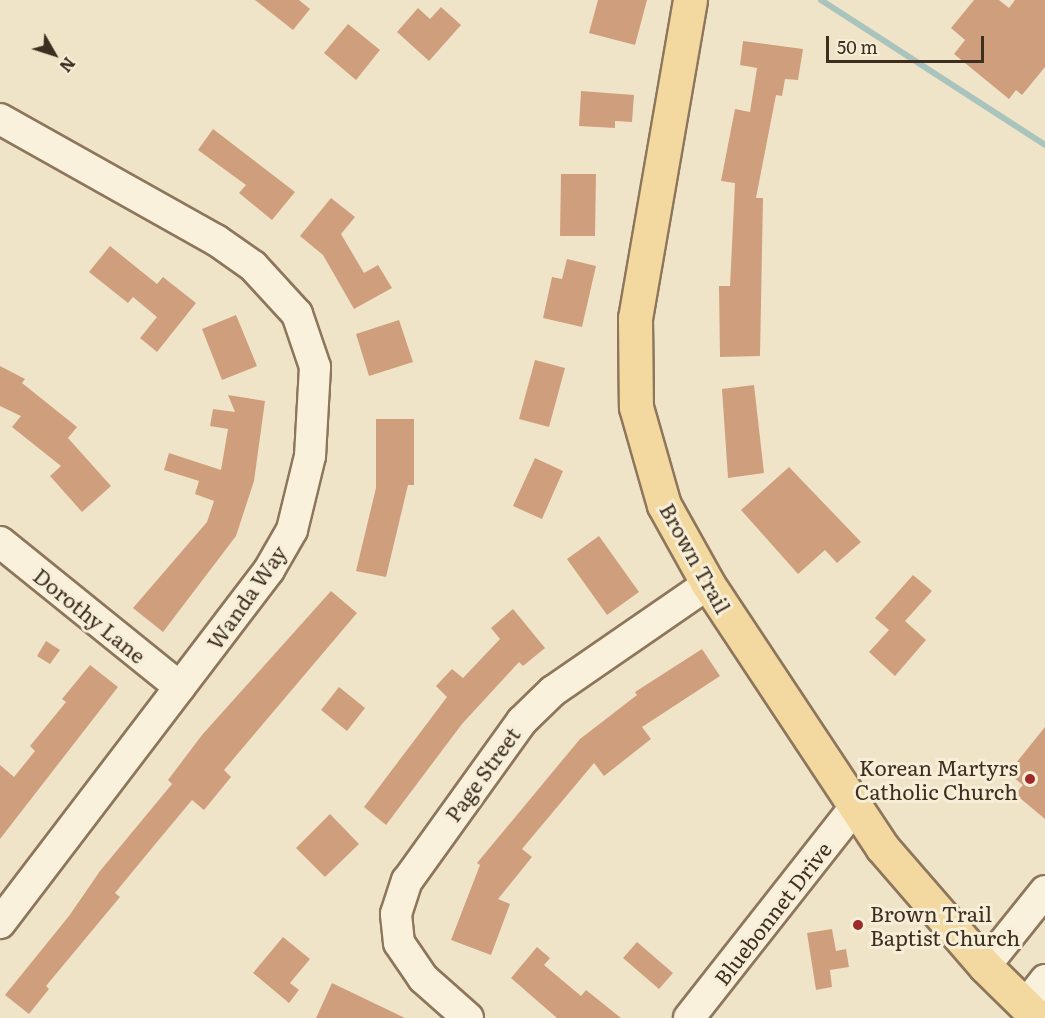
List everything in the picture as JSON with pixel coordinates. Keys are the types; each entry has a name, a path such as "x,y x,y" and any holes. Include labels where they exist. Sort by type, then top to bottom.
{"main road":[{"name":"Brown Trail","path":"690,0 635,318 636,407 664,505 708,585 854,808 985,966 1032,1012"}],"street":[{"name":"Wanda Way","path":"0,119 253,266 297,314 306,332 315,367 310,456 292,530 269,570 0,923"},
{"name":"Dorothy Lane","path":"0,542 180,687"},
{"name":"Page Street","path":"468,1018 423,978 399,943 396,914 407,881 522,721 561,684 708,585"},
{"name":"Bluebonnet Drive","path":"689,1018 854,808"},
{"path":"985,966 1045,891"},
{"path":"1032,1012 1045,980"}],"building":[{"path":"255,0 299,0 310,9 293,30"},
{"path":"598,0 647,0 635,45 589,33"},
{"path":"974,0 999,0 1009,8 1015,0 1045,0 1045,67 1022,95 1016,90 1009,99 954,54 965,40 951,28"},
{"path":"441,7 461,25 429,61 397,32 418,8 430,19"},
{"path":"348,24 380,50 356,80 324,53"},
{"path":"743,41 803,49 798,80 785,79 782,96 776,95 756,198 763,198 760,356 720,357 719,286 730,286 735,183 721,181 735,109 750,112 757,68 740,65"},
{"path":"581,91 634,95 632,122 615,121 615,128 579,126"},
{"path":"213,129 295,192 272,220 239,193 246,185 198,150"},
{"path":"561,174 596,174 595,236 560,236"},
{"path":"331,198 355,217 341,234 364,273 378,265 392,288 354,309 323,255 300,236"},
{"path":"110,246 157,284 163,277 196,303 157,352 140,338 157,317 133,297 128,303 89,272"},
{"path":"567,259 596,266 582,327 543,318 552,277 562,279"},
{"path":"236,315 257,366 222,380 202,329"},
{"path":"399,320 413,362 369,376 356,334"},
{"path":"535,360 565,368 549,427 519,419"},
{"path":"0,366 25,379 22,383 77,427 68,438 111,486 82,512 50,476 61,466 12,427 21,416 0,406"},
{"path":"754,385 764,473 728,478 722,389"},
{"path":"228,395 265,401 254,481 236,536 163,632 133,608 207,522 214,501 195,494 199,481 164,470 169,453 221,470 228,429 210,426 213,409 235,412"},
{"path":"376,419 414,419 414,485 408,485 386,577 356,571 376,488"},
{"path":"535,458 563,471 542,519 513,506"},
{"path":"789,467 861,542 837,563 825,550 798,574 741,510"},
{"path":"599,536 639,592 607,615 567,559"},
{"path":"913,575 932,591 905,621 926,640 895,676 869,652 889,630 875,618"},
{"path":"331,591 357,613 224,770 231,777 204,810 192,800 115,893 120,897 46,986 49,989 29,1014 5,995 69,916 100,871 172,784 168,780 202,735"},
{"path":"513,609 545,648 523,666 519,662 462,724 386,825 364,807 447,697 436,686 452,669 463,678 500,639 491,628"},
{"path":"46,641 60,650 50,664 37,656"},
{"path":"702,649 720,676 642,727 651,739 604,776 594,763 522,849 532,857 498,899 510,904 491,955 451,940 480,865 477,863 580,739 637,695 635,692"},
{"path":"90,665 118,687 0,839 0,765 14,777 35,751 30,746 66,702 62,699"},
{"path":"339,687 365,708 347,731 321,710"},
{"name":"Korean Martyrs Catholic Church","path":"1045,727 1045,819 1015,794 1023,785 1008,773"},
{"path":"330,814 359,844 325,877 296,848"},
{"path":"832,929 836,951 846,949 849,967 830,970 832,987 816,990 807,933"},
{"path":"283,937 310,959 290,983 299,990 289,1003 253,973"},
{"path":"637,942 673,973 659,989 623,958"},
{"path":"537,947 550,958 544,965 581,996 586,990 621,1018 557,1018 511,978"},
{"path":"332,983 405,1018 316,1018"}],"waterway":[{"path":"821,0 1045,145"}],"place":[{"name":"Korean Martyrs Catholic Church","path":"1030,779"},
{"name":"Brown Trail Baptist Church","path":"858,925"}]}
